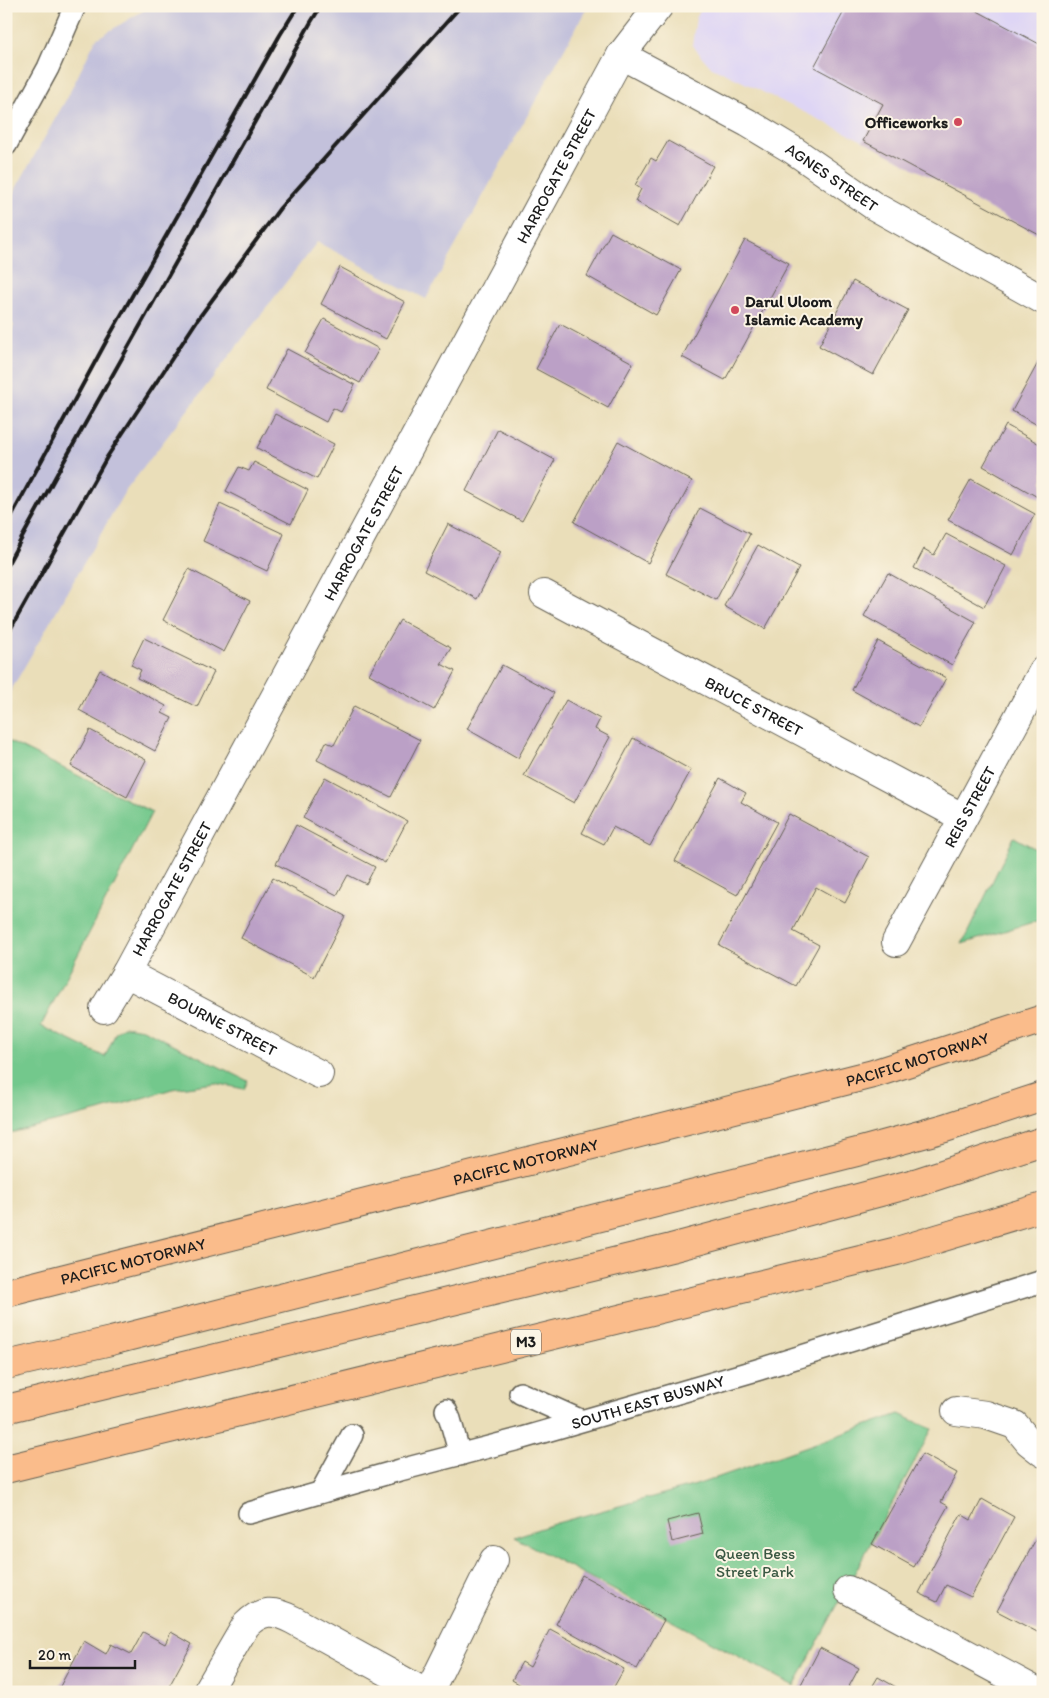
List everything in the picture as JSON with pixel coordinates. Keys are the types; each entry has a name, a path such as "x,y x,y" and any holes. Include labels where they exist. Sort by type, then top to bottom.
{"highway":[{"name":"PACIFIC MOTORWAY","path":"6,1293 873,1074 1043,1019"},
{"path":"6,1365 111,1341 861,1151 944,1128 1043,1096"},
{"path":"6,1408 671,1248 918,1182 1043,1141"},
{"name":"M3","path":"6,1469 896,1251 1043,1207"}],"street":[{"name":"HARROGATE STREET","path":"622,55 636,6"},
{"name":"HARROGATE STREET","path":"104,1009 126,973 622,55 659,6"},
{"name":"AGNES STREET","path":"622,55 748,123 793,150 874,206 1043,300"},
{"name":"BRUCE STREET","path":"544,594 962,818"},
{"name":"REIS STREET","path":"896,942 1043,671"},
{"name":"BOURNE STREET","path":"126,973 319,1074"},
{"path":"956,1411 991,1416 1015,1425 1029,1442 1043,1453"},
{"path":"429,1692 494,1560"},
{"path":"848,1590 1038,1692"},
{"path":"207,1692 250,1621 263,1614 274,1612 286,1616 424,1692"}],"lane":[{"path":"6,145 48,68 75,6"},
{"name":"SOUTH EAST BUSWAY","path":"248,1513 460,1455 757,1370 1043,1281"},
{"path":"520,1393 580,1420"},
{"path":"446,1410 460,1455"},
{"path":"321,1492 352,1435"}],"shaded area":[{"path":"151,6 588,6 426,299 317,242 124,493 6,699 6,343 14,325 6,320 6,206 68,96 96,39"},
{"name":"Officeworks","path":"703,6 1043,6 1043,237 863,141 710,66 692,45 696,18"}],"green space":[{"path":"6,740 152,812 41,1026 105,1057 116,1032 125,1026 143,1029 248,1081 244,1089 215,1083 172,1089 99,1111 6,1134"},
{"path":"1014,837 1043,853 1043,919 962,944"},
{"name":"Queen Bess Street Park","path":"899,1414 932,1429 794,1686 514,1537 557,1523 696,1485"}],"building":[{"name":"Officeworks","path":"847,6 968,6 1043,46 1043,237 863,141 883,104 814,67"},
{"path":"668,141 713,166 680,226 635,201 641,189 635,185 651,158 656,161"},
{"path":"611,232 681,270 656,315 587,276"},
{"name":"Darul Uloom Islamic Academy","path":"745,240 789,263 725,380 682,357"},
{"path":"340,267 405,302 386,339 321,304"},
{"path":"853,281 908,310 873,375 819,346"},
{"path":"324,319 379,349 360,383 305,353"},
{"path":"560,324 633,363 608,408 536,369"},
{"path":"287,349 355,385 341,412 333,408 326,422 266,390"},
{"path":"1039,361 1043,363 1043,428 1012,411"},
{"path":"275,414 334,444 317,479 257,448"},
{"path":"1006,425 1043,446 1043,495 1041,499 983,466"},
{"path":"498,429 555,460 522,521 466,491"},
{"path":"618,441 692,481 648,563 574,522"},
{"path":"254,462 308,490 291,524 226,491 239,467 249,471"},
{"path":"971,479 1035,514 1013,555 948,520"},
{"path":"220,504 284,534 267,571 203,541"},
{"path":"700,508 750,534 716,600 666,574"},
{"path":"448,524 501,552 477,599 424,571"},
{"path":"946,534 1006,566 984,607 914,568 924,549 934,555"},
{"path":"758,545 799,568 765,629 724,606"},
{"path":"189,569 250,601 224,652 163,620"},
{"path":"888,573 976,622 952,665 864,616"},
{"path":"400,620 451,648 441,664 455,671 434,710 369,674"},
{"path":"144,638 214,672 197,707 137,678 141,670 131,665"},
{"path":"878,641 946,678 919,727 852,690"},
{"path":"502,665 554,693 518,758 467,729"},
{"path":"100,670 166,706 162,713 172,718 155,751 79,710"},
{"path":"566,700 600,719 595,729 610,737 574,803 524,776"},
{"path":"354,706 420,740 391,797 317,760 326,742 334,745"},
{"path":"90,730 146,760 127,797 71,766"},
{"path":"633,738 691,770 650,846 613,827 604,844 582,833"},
{"path":"325,777 407,821 385,863 303,818"},
{"path":"720,778 746,793 741,802 777,822 737,895 675,861"},
{"path":"789,814 869,857 845,903 816,887 793,931 819,945 796,986 719,945"},
{"path":"296,825 375,867 366,884 348,875 337,895 276,864"},
{"path":"273,878 345,916 314,977 241,938"},
{"path":"922,1454 957,1473 941,1502 948,1506 914,1567 872,1544"},
{"path":"982,1499 1014,1517 971,1597 946,1585 937,1602 919,1593 961,1514 971,1520"},
{"path":"698,1513 703,1534 672,1542 667,1521"},
{"path":"1043,1526 1043,1635 997,1611"},
{"path":"582,1575 664,1620 637,1669 556,1624"},
{"path":"550,1629 624,1669 611,1692 533,1692 512,1680 522,1662 530,1667"},
{"path":"143,1632 165,1644 171,1632 192,1644 166,1692 57,1692 84,1641 106,1654 111,1644 131,1654"},
{"path":"820,1648 859,1668 846,1692 797,1692"},
{"path":"878,1677 905,1692 869,1692"}],"railway":[{"path":"6,526 107,340 298,6"},
{"path":"6,567 321,6"},
{"path":"6,637 107,457 198,319 280,208 461,6"}],"place":[{"name":"Officeworks","path":"958,122"},
{"name":"Darul Uloom Islamic Academy","path":"735,310"}]}
